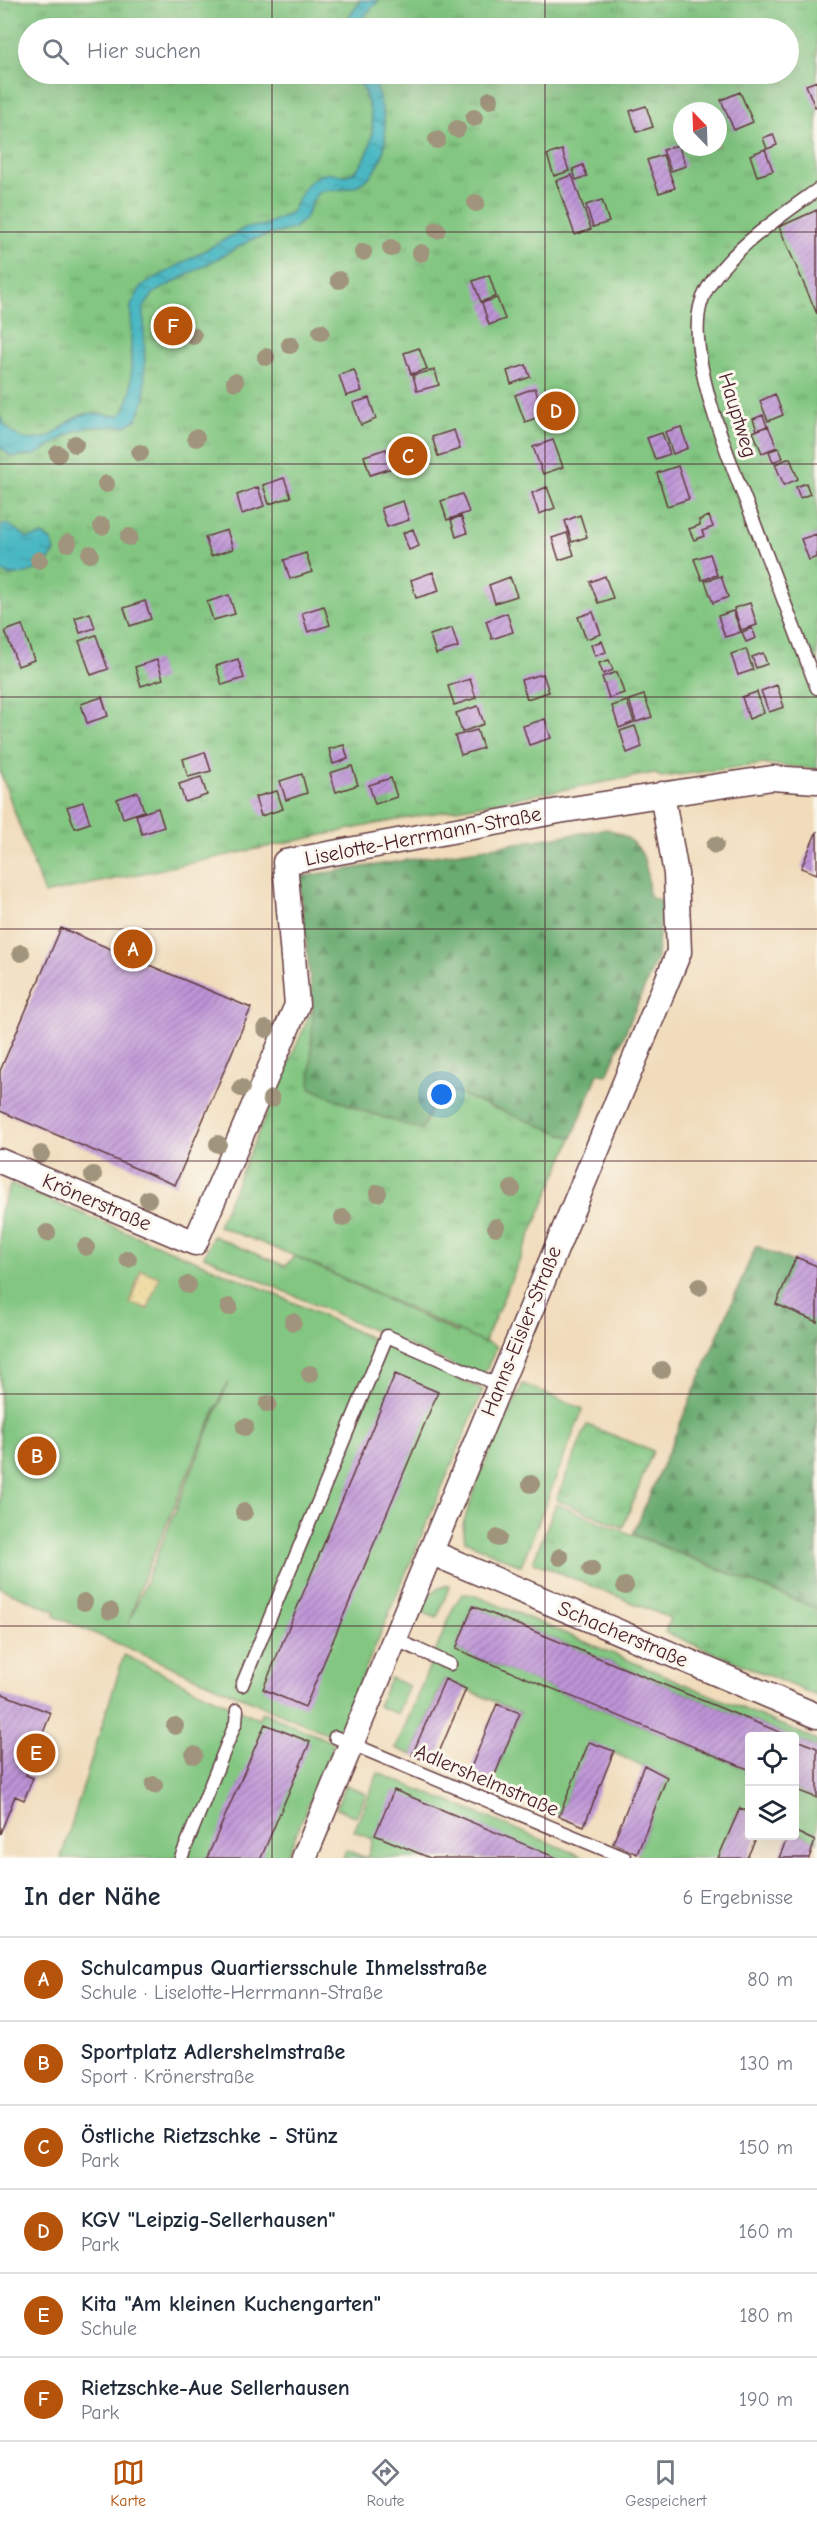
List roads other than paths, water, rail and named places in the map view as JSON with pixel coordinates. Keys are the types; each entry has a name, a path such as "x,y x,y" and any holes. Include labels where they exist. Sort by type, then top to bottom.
{"street":[{"name":"Liselotte-Herrmann-Straße","path":"195,1243 297,1005 285,862 662,794 772,778 817,781"},
{"name":"Hanns-Eisler-Straße","path":"304,1858 343,1740 394,1639 679,952 676,874 662,794"},
{"name":"Krönerstraße","path":"0,1161 195,1243"},
{"name":"Schacherstraße","path":"430,1552 817,1716"}],"lane":[{"name":"Hauptweg","path":"817,190 767,226 716,273 701,301 697,322 711,410 817,688"},
{"path":"242,1685 387,1336 498,1385"},
{"path":"394,1639 450,1664"},
{"path":"181,1858 236,1722 237,1710"},
{"name":"Adlershelmstraße","path":"343,1740 625,1858"}],"water":[{"path":"361,0 379,0 362,18 348,18"},
{"path":"361,84 375,84 384,118 384,149 380,163 371,175 354,187 321,191 313,200 305,219 293,229 253,239 154,293 144,307 145,398 137,419 126,426 91,427 75,431 35,455 12,457 0,447 0,416 14,434 34,440 50,436 82,415 119,416 125,410 131,391 131,306 141,286 245,228 265,225 292,212 306,186 317,176 324,173 345,175 352,173 365,158 370,147 372,126 369,105"},
{"path":"8,524 28,538 42,535 52,541 55,552 51,558 36,570 24,574 10,576 0,570 0,526"}],"place":[{"name":"Rietzschke-Aue Sellerhausen","path":"173,326"},
{"name":"KGV \"Leipzig-Sellerhausen\"","path":"556,411"},
{"name":"Östliche Rietzschke - Stünz","path":"408,456"},
{"name":"Schulcampus Quartiersschule Ihmelsstraße","path":"133,949"},
{"name":"Sportplatz Adlershelmstraße","path":"37,1456"},
{"name":"Kita \"Am kleinen Kuchengarten\"","path":"36,1753"}]}
